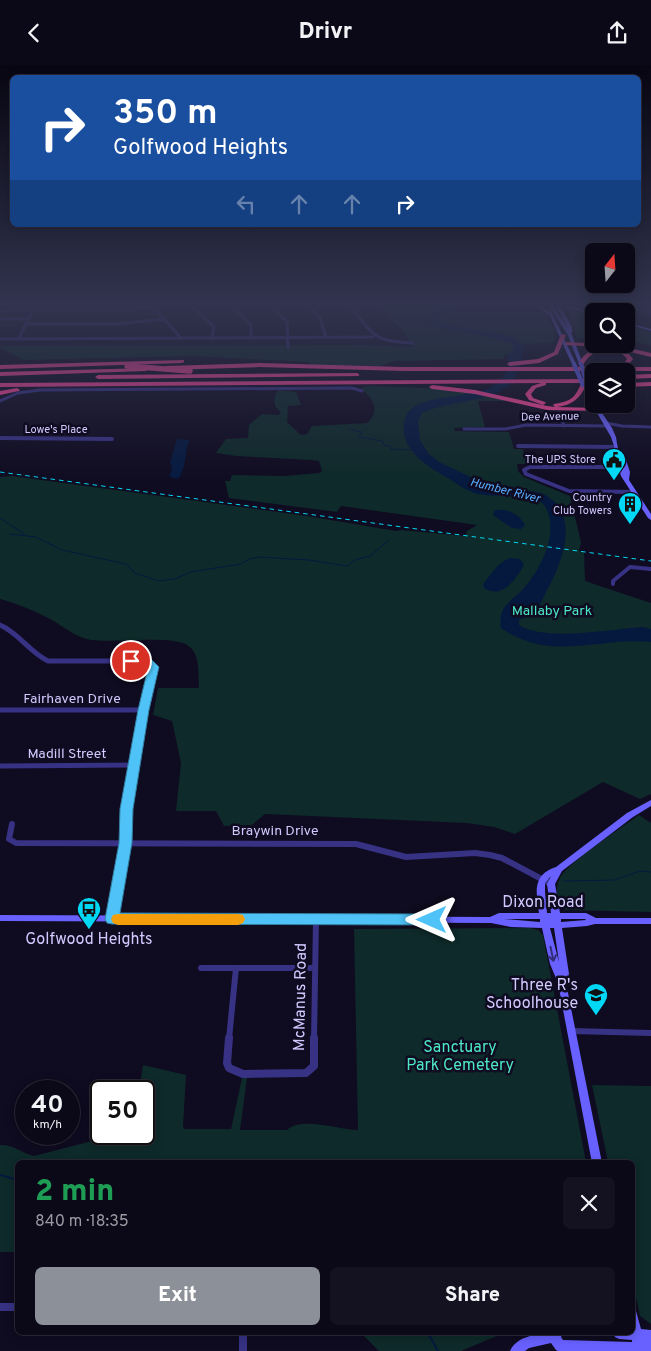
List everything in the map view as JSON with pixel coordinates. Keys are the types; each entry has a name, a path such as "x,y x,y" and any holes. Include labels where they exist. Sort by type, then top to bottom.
{"highway":[{"path":"0,367 78,364"},
{"path":"227,364 477,375"},
{"path":"368,369 507,364"},
{"path":"529,375 576,365 617,366 623,364"},
{"path":"576,365 651,369"},
{"path":"0,367 128,366 190,371 288,375"},
{"path":"0,373 105,371 198,366 273,366"},
{"path":"0,380 288,375 585,373"},
{"path":"635,373 651,373"},
{"path":"0,385 361,383 477,375"},
{"path":"0,380 529,375 585,381"},
{"path":"635,377 651,376"},
{"path":"635,381 651,382"},
{"path":"590,382 576,400 564,404 541,403 531,399 528,394 531,388 540,385 590,382"},
{"path":"635,384 651,382"},
{"path":"361,383 460,389 547,408 585,406"},
{"path":"0,393 40,387 95,385"}],"main road":[{"path":"576,365 585,376"},
{"path":"602,413 606,425 612,433 620,467 651,517"},
{"path":"616,449 621,454 626,467 627,480"},
{"path":"596,1160 562,983 556,973 541,894 546,882 558,869 630,815 651,803"},
{"path":"546,882 557,920 564,974 562,983"},
{"name":"Dixon Road","path":"0,918 491,920 500,924 545,920 587,924 595,921 651,921"},
{"path":"516,1351 526,1343 556,1335 560,1346 644,1349 635,1326"},
{"path":"637,1334 651,1336"},
{"path":"620,1335 624,1349"}],"street":[{"path":"0,401 18,393 40,390 352,388 362,391"},
{"path":"560,413 564,425"},
{"name":"Dee Avenue","path":"464,429 505,429 526,425 651,427"},
{"path":"612,433 622,427"},
{"name":"Lowe's Place","path":"0,438 112,439"},
{"path":"518,446 616,449"},
{"path":"626,467 530,467 525,468 524,471 569,491 634,492"},
{"path":"613,584 613,581 626,569 634,567 651,569"},
{"path":"0,625 11,629 39,657 48,661 151,663 154,667 126,809 125,843 112,919"},
{"name":"Fairhaven Drive","path":"0,710 144,710"},
{"name":"Madill Street","path":"0,766 135,765"},
{"name":"Braywin Drive","path":"12,823 9,839 16,843 356,844 406,857 475,853 502,859 546,882"},
{"name":"McManus Road","path":"236,968 227,1063 230,1069 243,1074 306,1073 314,1066 316,919"},
{"path":"201,968 315,968"},
{"path":"571,1031 651,1033"},
{"path":"0,1307 15,1307"},
{"path":"242,1351 243,1335"}],"green space":[{"path":"310,364 386,364 381,366"},
{"name":"Mallaby Park","path":"368,386 452,389 508,401 478,401 485,427 454,428 455,431 509,432 514,449 523,449 526,464 517,464 518,471 524,477 570,496 581,542 579,551 584,552 585,581 651,603 651,794 640,799 603,782 515,834 494,827 467,823 265,814 252,825 224,826 216,811 176,811 181,763 172,721 153,715 158,688 199,688 198,664 195,653 187,645 169,640 101,641 86,639 37,612 0,599 0,477 12,476 307,516 396,531 465,536 467,531 477,525 341,506 337,512 229,498 225,481 230,481 232,475 284,476 319,473 322,471 319,461 216,453 226,439 248,438 249,425 262,414 279,415 281,412 275,406 274,401 275,395 279,390 296,392 301,405 288,406 287,422 301,435 307,434 312,426 367,423 372,418 375,409 372,400 361,388"},
{"path":"639,815 651,823 651,912 565,910 558,899 557,891 560,878 584,855"},
{"name":"Sanctuary Park Cemetery","path":"530,928 538,930 543,935 586,1160 15,1160 15,1252 0,1252 0,1145 9,1146 34,1156 90,1142 90,1145 155,1145 155,1080 141,1080 143,1065 186,1075 183,1127 185,1129 231,1129 242,1078 247,1078 240,1130 287,1130 302,1124 311,1124 358,1130 354,929"},
{"path":"592,1085 651,1086 651,1324 640,1316 635,1293 635,1160 608,1160"},
{"path":"363,1335 499,1335 461,1351 379,1351"}],"water":[{"name":"Humber River","path":"507,364 521,364 512,381 499,392 479,399 432,409 422,413 418,421 420,440 428,453 439,462 479,481 541,493 554,501 561,512 565,524 565,537 559,565 538,608 519,620 519,625 544,633 561,634 643,627 651,629 651,642 631,641 556,646 538,644 520,638 501,628 503,610 522,591 537,571 547,549 550,537 549,515 544,505 532,498 485,495 466,489 423,462 405,439 404,429 405,419 413,408 426,401 480,391 495,385 505,374"},
{"path":"177,439 189,440 184,465 178,479 169,477 172,469 170,463"},
{"path":"495,510 504,510 512,513 519,517 525,525 521,529 512,528 493,515"},
{"path":"510,558 520,559 524,565 513,582 502,590 491,591 484,588 483,584 495,569 502,562"}],"waterway":[{"path":"349,429 362,432 359,437 383,441 384,445 390,446 391,449 414,450"},
{"path":"0,518 24,534"},
{"path":"10,534 36,537 62,550 126,564 135,573 158,581 175,579 190,572 241,564 249,559 258,557 309,560 347,566 355,560 370,556 389,540"},
{"path":"564,881 615,880 640,871 651,872"},
{"path":"0,1175 15,1179"},
{"path":"429,1335 438,1351"}],"railway":[{"path":"0,472 651,561"}],"slow traffic":[{"path":"118,919 238,919"}],"place":[{"name":"The UPS Store","path":"614,481"},
{"name":"Country Club Towers","path":"630,525"},
{"name":"Golfwood Heights","path":"89,930"},
{"name":"Three R's Schoolhouse","path":"596,1016"}],"route":[{"path":"131,661 149,662 154,667 126,809 125,843 112,919 432,920"}]}
